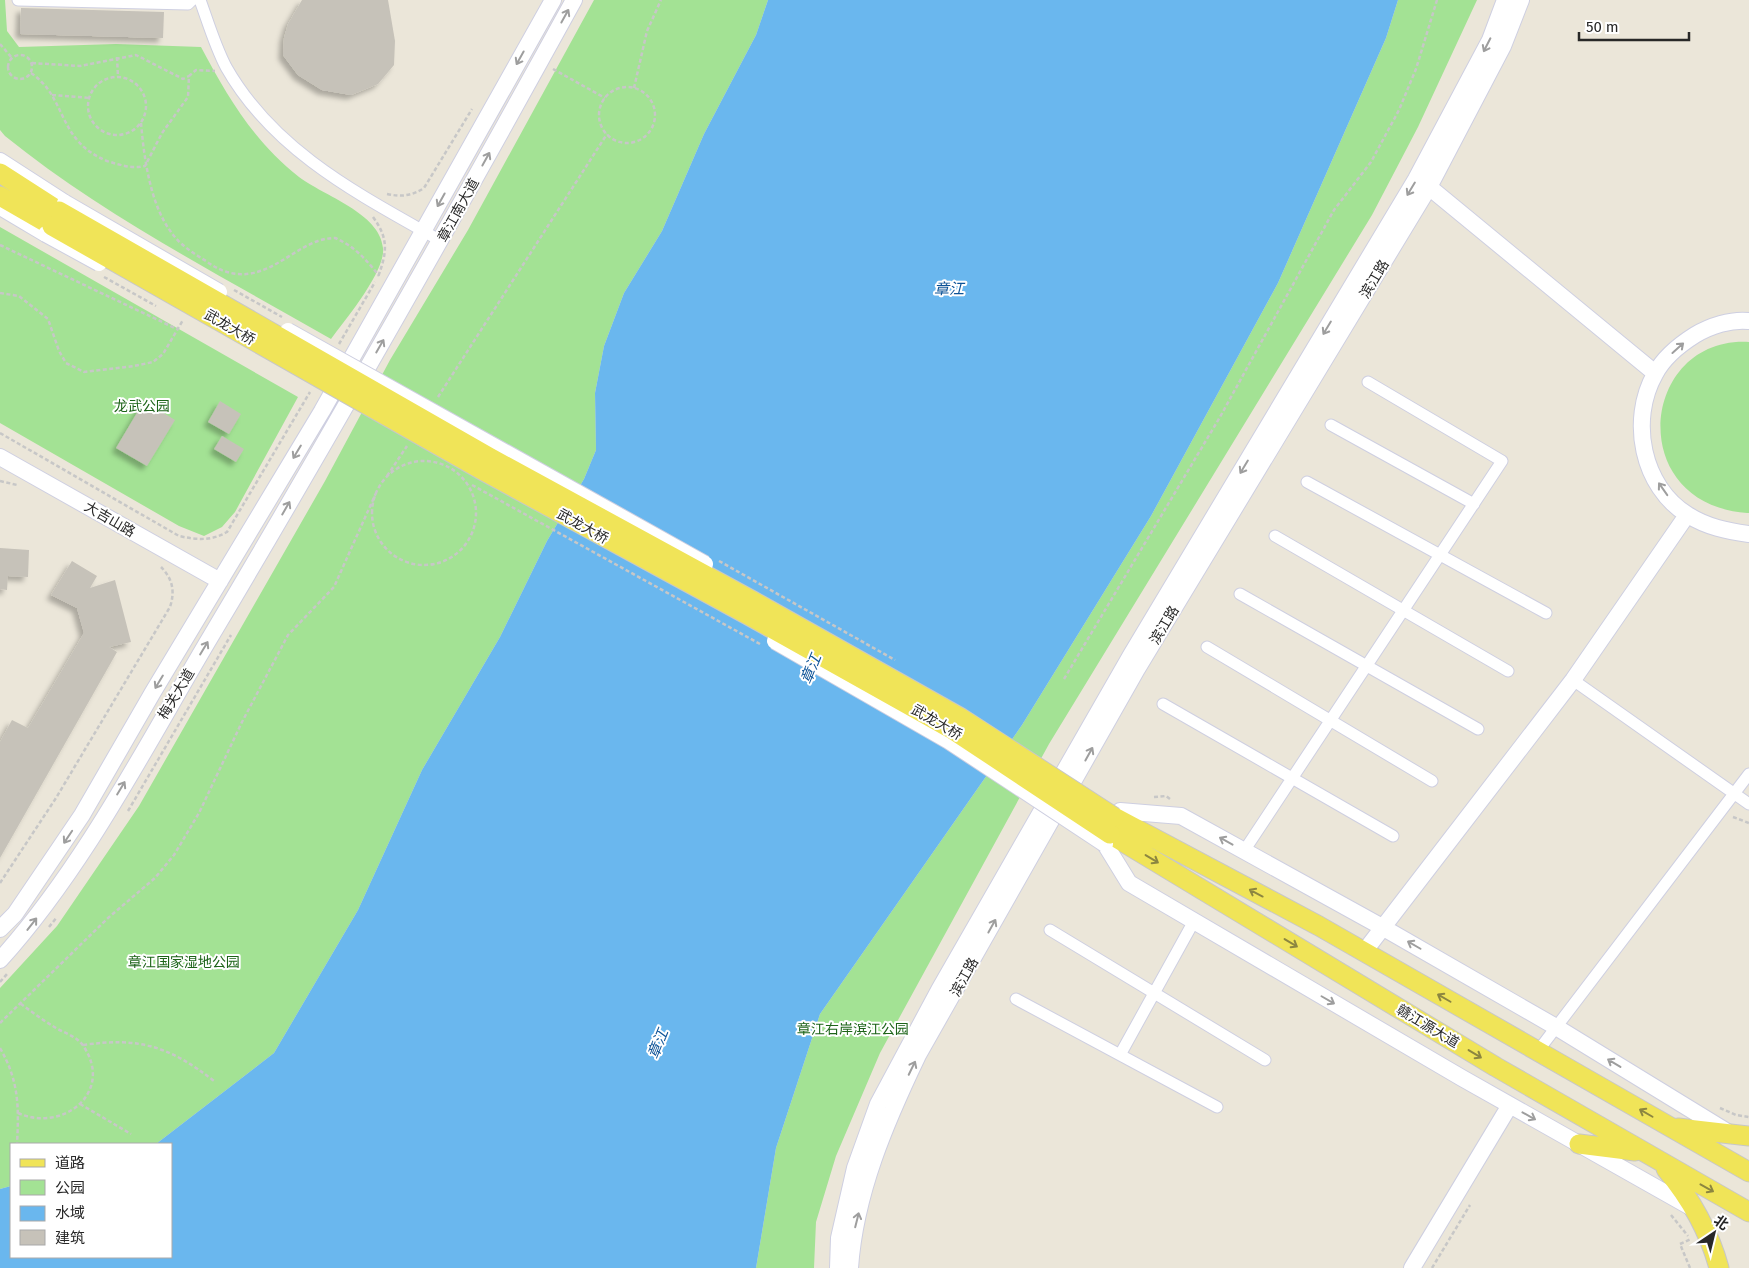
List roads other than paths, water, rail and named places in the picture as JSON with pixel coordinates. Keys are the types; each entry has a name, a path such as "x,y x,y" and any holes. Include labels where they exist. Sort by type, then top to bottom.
{"main road":[{"name":"章江南大道","path":"322,411 553,0"},
{"name":"章江南大道","path":"338,418 441,241 574,0"},
{"name":"滨江路","path":"838,1268 839,1238 855,1168 878,1104 939,990 1131,655 1416,179 1490,40 1505,0"},
{"name":"滨江路","path":"850,1268 852,1238 869,1173 892,1110 918,1055 1137,669 1429,186 1503,46 1521,0"},
{"path":"0,161 55,218"},
{"path":"0,173 55,218"},
{"path":"1429,186 1655,373"},
{"path":"0,196 55,218 744,623 949,741 1112,826 1364,952 1749,1172"},
{"path":"0,206 55,218"},
{"name":"武龙大桥","path":"55,218 753,601 961,718 1112,826"},
{"path":"1749,321 1742,320 1707,328 1677,346 1655,373 1643,403 1641,435 1648,465 1664,493 1687,515 1716,529 1749,534"},
{"name":"梅关大道","path":"0,929 15,914 82,815 322,411"},
{"name":"梅关大道","path":"0,960 33,923 94,832 338,418"},
{"name":"大吉山路","path":"0,457 220,581"},
{"path":"1364,952 1574,680 1687,515"},
{"path":"1112,826 1181,816 1382,927 1740,1135"},
{"path":"1112,826 1129,883 1510,1105 1694,1209"},
{"name":"赣江源大道","path":"1112,826 1496,1067 1749,1212"},
{"path":"1412,1268 1510,1105"},
{"path":"1671,1127 1740,1135"},
{"path":"1579,1144 1651,1156 1694,1209 1713,1246 1720,1268"}],"street":[{"path":"18,0 188,4 192,0"},
{"path":"200,0 226,67 264,121 290,145 354,192 441,241"},
{"path":"1244,851 1502,461 1368,382"},
{"path":"1331,425 1474,504"},
{"path":"1307,482 1546,613"},
{"path":"1275,536 1508,671"},
{"path":"1240,594 1478,729"},
{"path":"1207,647 1432,781"},
{"path":"1574,680 1749,804"},
{"path":"1163,704 1394,836"},
{"path":"1538,1052 1749,774"},
{"path":"1121,1053 1194,921"},
{"path":"1050,930 1265,1060"},
{"path":"1016,999 1121,1053 1217,1107"}],"water":[{"name":"章江","path":"768,0 1398,0 1386,38 1278,283 1151,516 1022,725 820,1014 776,1148 756,1268 0,1268 0,1189 10,1186 10,1258 172,1258 172,1143 157,1143 274,1053 358,910 422,770 500,637 547,541 584,479 596,450 595,393 604,346 624,293 662,231 704,134 756,35"}],"park label":[{"name":"龙武公园","path":"142,406"},
{"name":"章江国家湿地公园","path":"184,962"},
{"name":"章江右岸滨江公园","path":"853,1029"}]}
